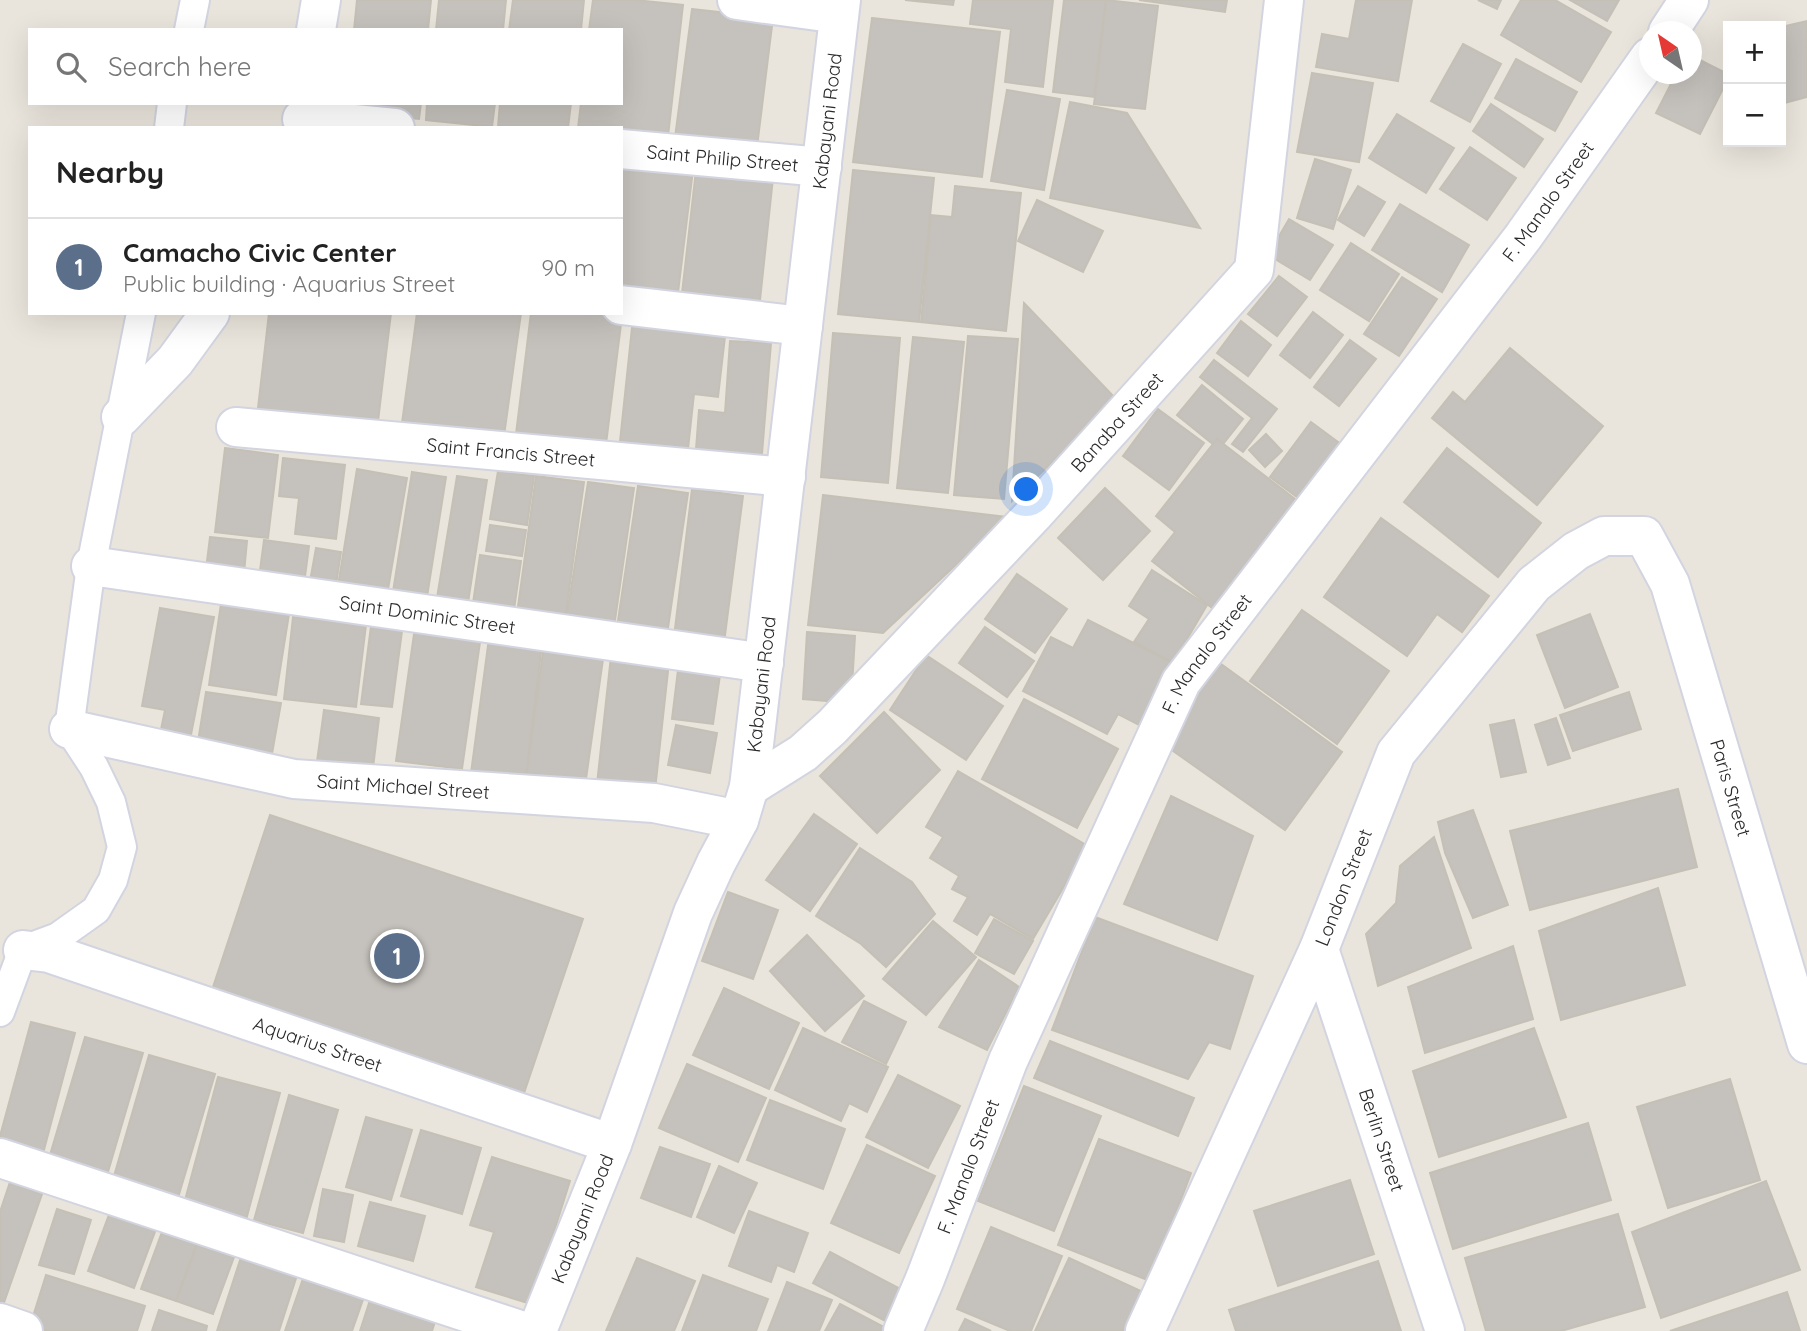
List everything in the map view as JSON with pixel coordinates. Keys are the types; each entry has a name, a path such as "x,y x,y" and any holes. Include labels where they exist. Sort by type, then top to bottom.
{"street":[{"path":"316,28 321,0"},
{"path":"737,0 840,7"},
{"name":"Banaba Street","path":"744,803 832,727 1034,514 1254,270 1284,0"},
{"path":"1675,21 1689,0"},
{"name":"Kabayani Road","path":"537,1331 612,1144 693,913 744,803 764,663 840,7"},
{"name":"F. Manalo Street","path":"903,1331 1008,1061 1181,682 1523,237 1639,73"},
{"path":"302,117 379,126"},
{"name":"Saint Philip Street","path":"623,149 822,167"},
{"path":"623,305 803,326"},
{"path":"121,417 175,361 209,315"},
{"name":"Saint Francis Street","path":"236,427 786,477"},
{"name":"London Street","path":"1145,1331 1319,949 1396,753 1534,584 1576,551 1604,536 1644,536"},
{"name":"Paris Street","path":"1644,536 1670,584 1807,1044"},
{"name":"Saint Dominic Street","path":"91,566 764,663"},
{"name":"Saint Michael Street","path":"69,729 294,779 654,803 744,803"},
{"name":"Berlin Street","path":"1319,949 1445,1331"},
{"name":"Aquarius Street","path":"23,950 49,953 612,1144"},
{"path":"0,1158 523,1331"},
{"path":"0,1324 23,1331"}],"lane":[{"path":"189,28 195,0"},
{"path":"169,126 173,105"},
{"path":"0,1012 23,950 58,937 96,910 113,880 122,847 111,802 94,767 69,729 91,566 141,315"}],"building":[{"path":"357,0 431,0 428,28 354,28"},
{"path":"439,0 506,0 503,28 436,28"},
{"path":"513,0 584,0 581,28 509,28"},
{"path":"593,0 635,0 683,5 667,145 623,140 623,126 578,126 581,105 623,105 623,28 589,28"},
{"path":"905,0 954,0 953,5"},
{"path":"973,0 1053,0 1043,87 1005,82 1011,29 970,24"},
{"path":"1064,0 1106,0 1094,97 1053,92"},
{"path":"1106,0 1158,6 1145,109 1094,104"},
{"path":"1139,0 1227,0 1225,12"},
{"path":"1356,0 1412,0 1398,81 1316,67 1322,34 1349,39"},
{"path":"1478,0 1501,0 1497,9"},
{"path":"1521,0 1555,0 1611,32 1581,82 1501,35"},
{"path":"1570,0 1619,0 1607,21"},
{"path":"692,9 773,18 756,155 674,145"},
{"path":"872,18 1000,32 982,177 853,162"},
{"path":"1807,21 1807,97 1786,103 1786,84 1786,26"},
{"path":"1463,44 1501,64 1470,122 1431,101"},
{"path":"1516,59 1577,92 1555,131 1495,98"},
{"path":"1702,61 1723,72 1723,89 1700,134 1656,113 1671,84 1702,84"},
{"path":"1312,73 1373,83 1359,162 1297,152"},
{"path":"1007,90 1060,99 1044,190 991,181"},
{"path":"1070,102 1127,113 1200,228 1050,198"},
{"path":"1491,104 1543,139 1524,167 1473,131"},
{"path":"347,105 421,105 419,119 346,112"},
{"path":"427,105 495,105 492,126 426,120"},
{"path":"500,105 571,105 568,126 498,126"},
{"path":"1397,114 1454,148 1426,193 1369,158"},
{"path":"1470,147 1516,178 1487,220 1440,189"},
{"path":"1315,159 1351,170 1333,229 1297,218"},
{"path":"623,162 693,170 676,309 623,303"},
{"path":"696,170 773,178 758,319 680,311"},
{"path":"853,170 934,178 919,322 838,314"},
{"path":"955,186 1021,193 1006,331 921,322 931,215 952,217"},
{"path":"1358,186 1385,202 1364,236 1338,220"},
{"path":"1037,200 1103,231 1083,272 1018,241"},
{"path":"1400,204 1469,245 1442,292 1372,250"},
{"path":"1289,219 1333,245 1310,280 1268,255"},
{"path":"1351,243 1399,274 1369,321 1320,290"},
{"path":"1279,276 1307,297 1277,336 1248,314"},
{"path":"1402,277 1437,299 1399,356 1364,334"},
{"path":"1024,303 1117,400 1012,501"},
{"path":"1313,312 1343,335 1310,378 1280,355"},
{"path":"269,315 391,315 376,438 256,425"},
{"path":"417,315 521,315 504,436 402,423"},
{"path":"531,315 622,316 605,452 516,434"},
{"path":"633,318 726,328 718,397 694,394 687,458 619,451"},
{"path":"1241,321 1271,345 1248,376 1217,353"},
{"path":"833,333 900,338 888,483 821,477"},
{"path":"968,336 1018,339 1004,499 954,495"},
{"path":"913,337 964,342 948,493 897,488"},
{"path":"1350,340 1376,359 1339,406 1314,387"},
{"path":"730,341 771,343 761,466 695,462 699,410 725,413"},
{"path":"1510,348 1603,426 1537,505 1432,418 1453,392 1465,402"},
{"path":"1214,360 1277,409 1243,452 1232,444 1252,418 1200,377"},
{"path":"1202,385 1243,419 1219,449 1177,415"},
{"path":"1158,409 1204,443 1169,490 1123,456"},
{"path":"1311,422 1342,445 1301,500 1270,477"},
{"path":"1266,434 1282,451 1265,467 1249,450"},
{"path":"1217,439 1304,506 1220,614 1152,561 1175,532 1156,516"},
{"path":"225,448 278,455 268,538 215,532"},
{"path":"1447,448 1541,523 1498,577 1404,502"},
{"path":"283,458 345,465 336,539 295,534 299,498 279,496"},
{"path":"357,469 407,478 386,601 337,592"},
{"path":"498,471 534,476 527,525 490,519"},
{"path":"412,472 446,477 426,603 392,598"},
{"path":"457,476 487,480 467,609 436,604"},
{"path":"536,476 584,482 564,627 516,621"},
{"path":"588,482 634,488 613,634 565,627"},
{"path":"638,486 688,493 666,641 616,634"},
{"path":"1105,488 1150,531 1103,580 1058,538"},
{"path":"692,489 743,496 724,643 674,637"},
{"path":"823,495 1007,517 883,633 808,625"},
{"path":"1381,518 1489,596 1462,632 1437,614 1407,656 1324,597"},
{"path":"490,525 526,530 522,556 486,551"},
{"path":"210,537 247,541 244,573 206,569"},
{"path":"264,540 309,546 304,584 259,578"},
{"path":"316,548 341,552 335,591 309,587"},
{"path":"480,555 521,561 512,623 471,617"},
{"path":"1152,570 1207,605 1173,663 1134,642 1149,619 1129,606"},
{"path":"1017,574 1067,609 1035,653 985,619"},
{"path":"221,604 289,614 276,695 209,685"},
{"path":"160,608 214,617 188,750 158,744 165,710 142,706"},
{"path":"1302,610 1389,671 1337,744 1250,681"},
{"path":"1590,614 1618,687 1565,708 1537,635"},
{"path":"293,617 366,625 356,707 284,699"},
{"path":"1088,620 1173,663 1141,726 1118,714 1107,734 1023,691 1051,637 1073,648"},
{"path":"371,626 402,631 392,707 361,704"},
{"path":"415,627 481,635 462,769 396,761"},
{"path":"985,627 1034,661 1007,697 959,663"},
{"path":"807,632 855,636 851,703 803,699"},
{"path":"489,638 542,644 526,778 471,773"},
{"path":"544,644 604,652 585,786 526,778"},
{"path":"926,655 1003,706 966,760 890,710"},
{"path":"611,656 669,662 655,790 597,784"},
{"path":"1217,661 1342,752 1285,830 1159,741"},
{"path":"679,662 721,668 713,724 672,719"},
{"path":"206,692 281,703 270,765 196,754"},
{"path":"1629,692 1641,729 1573,751 1560,715"},
{"path":"1024,699 1118,749 1077,828 982,779"},
{"path":"324,710 379,718 372,776 316,769"},
{"path":"884,712 940,770 877,833 820,776"},
{"path":"1556,718 1570,758 1548,765 1535,725"},
{"path":"1514,720 1526,772 1501,777 1490,725"},
{"path":"676,725 717,733 710,773 668,765"},
{"path":"958,771 1088,846 1033,939 990,914 977,935 954,921 968,897 952,889 959,876 930,858 943,837 926,827"},
{"path":"1678,789 1697,867 1530,910 1510,831"},
{"path":"1171,796 1253,836 1217,940 1124,904"},
{"path":"1473,810 1508,905 1473,918 1445,853 1438,822"},
{"path":"814,814 857,844 810,911 766,880"},
{"path":"270,815 583,919 523,1096 211,993"},
{"path":"1434,837 1471,948 1378,986 1366,934 1396,903 1400,866"},
{"path":"860,848 912,882 935,914 886,967 861,944 816,916"},
{"path":"1658,888 1685,985 1561,1020 1539,931"},
{"path":"728,892 778,910 753,979 702,961"},
{"path":"1095,917 1253,976 1230,1049 1209,1042 1188,1079 1052,1030"},
{"path":"994,919 1033,941 1014,974 975,953"},
{"path":"933,921 976,957 926,1015 883,979"},
{"path":"807,935 864,996 825,1031 770,971"},
{"path":"1513,946 1533,1019 1425,1053 1408,987"},
{"path":"979,960 1019,987 987,1050 939,1027"},
{"path":"724,988 799,1023 769,1089 693,1055"},
{"path":"864,1001 906,1022 886,1064 842,1042"},
{"path":"31,1022 75,1033 41,1161 0,1151 0,1136"},
{"path":"803,1028 888,1067 867,1112 849,1103 841,1121 775,1090"},
{"path":"1534,1028 1566,1117 1439,1157 1413,1071"},
{"path":"85,1037 143,1053 105,1182 47,1165"},
{"path":"1050,1041 1194,1098 1178,1136 1034,1078"},
{"path":"149,1055 215,1074 177,1201 112,1183"},
{"path":"687,1064 766,1098 738,1162 659,1128"},
{"path":"898,1075 960,1106 928,1168 866,1137"},
{"path":"218,1077 280,1093 246,1220 184,1204"},
{"path":"1730,1079 1760,1180 1668,1208 1637,1107"},
{"path":"1024,1086 1101,1116 1054,1231 978,1201"},
{"path":"289,1095 338,1110 303,1233 254,1220"},
{"path":"770,1100 845,1129 823,1189 747,1160"},
{"path":"366,1117 412,1130 391,1200 346,1187"},
{"path":"1588,1123 1611,1200 1453,1249 1430,1173"},
{"path":"421,1130 481,1148 462,1214 401,1196"},
{"path":"1099,1139 1191,1173 1150,1281 1058,1245"},
{"path":"867,1145 935,1176 899,1253 831,1223"},
{"path":"660,1147 710,1164 691,1217 641,1198"},
{"path":"492,1157 570,1181 531,1304 476,1287 494,1232 470,1225"},
{"path":"719,1166 757,1183 734,1233 697,1217"},
{"path":"1350,1180 1374,1254 1278,1286 1254,1211"},
{"path":"1766,1181 1800,1270 1661,1318 1632,1232"},
{"path":"10,1182 42,1194 0,1314 0,1212"},
{"path":"323,1189 353,1195 344,1242 314,1236"},
{"path":"370,1202 425,1216 413,1261 358,1246"},
{"path":"57,1209 91,1220 74,1274 39,1265"},
{"path":"749,1211 808,1233 794,1272 777,1265 771,1282 729,1266"},
{"path":"110,1212 156,1229 134,1288 88,1271"},
{"path":"1618,1214 1645,1307 1561,1331 1486,1331 1465,1258"},
{"path":"991,1227 1062,1256 1031,1331 1010,1331 957,1309"},
{"path":"162,1232 197,1244 176,1301 141,1289"},
{"path":"197,1244 234,1257 213,1314 176,1301"},
{"path":"243,1251 299,1269 279,1331 217,1331"},
{"path":"830,1252 906,1292 889,1323 813,1283"},
{"path":"637,1258 695,1281 674,1331 606,1331"},
{"path":"1069,1258 1143,1292 1126,1331 1035,1331"},
{"path":"1378,1261 1401,1331 1236,1331 1229,1310"},
{"path":"306,1270 366,1291 352,1331 285,1331"},
{"path":"46,1275 145,1306 137,1331 47,1331 30,1326"},
{"path":"703,1275 768,1299 756,1331 682,1331"},
{"path":"787,1282 832,1300 819,1331 768,1331"},
{"path":"1787,1292 1800,1331 1670,1331"},
{"path":"372,1294 437,1315 432,1331 360,1331"},
{"path":"840,1304 886,1328 884,1331 825,1331"},
{"path":"159,1310 207,1326 206,1331 152,1331"},
{"path":"965,1319 991,1331 959,1331"}],"place":[{"name":"Camacho Civic Center","path":"397,956"}]}
